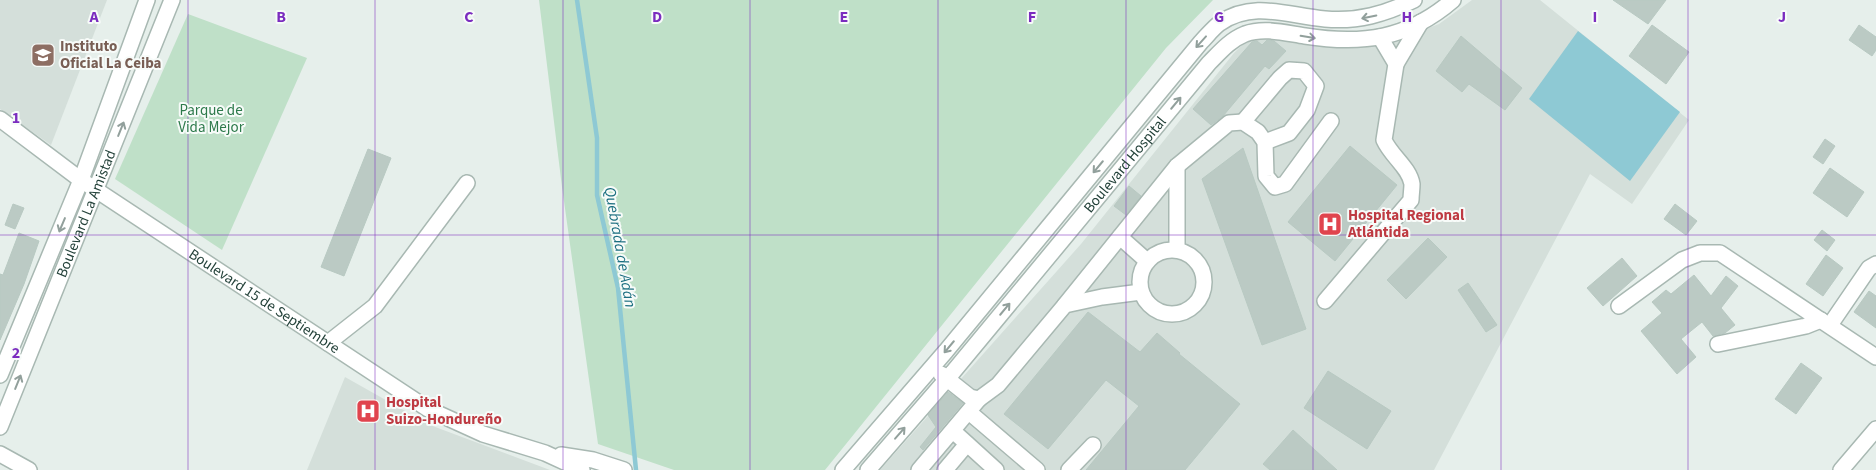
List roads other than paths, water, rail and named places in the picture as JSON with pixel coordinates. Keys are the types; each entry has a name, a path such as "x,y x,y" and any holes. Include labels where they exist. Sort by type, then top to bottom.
{"street":[{"name":"Boulevard La Amistad","path":"0,376 5,347 81,180 147,0"},
{"name":"Boulevard La Amistad","path":"0,427 172,0"},
{"name":"Boulevard Hospital","path":"843,470 932,367 1201,42 1219,24 1236,14 1257,9 1326,20 1358,19 1387,13 1414,0"},
{"name":"Boulevard Hospital","path":"868,470 947,380 1209,63 1227,44 1244,34 1264,30 1334,41 1366,40 1395,34 1421,22 1453,0"},
{"path":"1325,301 1411,200 1412,183 1401,163 1388,148 1384,140 1396,64 1421,22"},
{"path":"1380,37 1396,64"},
{"path":"1243,122 1289,70 1304,71 1316,86 1307,110 1289,132 1265,142"},
{"name":"Boulevard 15 de Septiembre","path":"0,121 81,180 428,409 483,434 545,453 582,470"},
{"path":"919,470 979,399 998,385 1177,166 1229,123 1243,122 1258,132 1265,142 1266,176 1275,187 1284,184 1331,121"},
{"path":"1177,166 1177,250"},
{"path":"328,343 375,306 467,183"},
{"path":"1120,237 1147,261"},
{"path":"1165,250 1177,250 1193,257 1203,271 1205,288 1198,304 1183,313 1166,314 1150,306 1141,292 1140,276 1147,261 1155,254 1165,250"},
{"path":"1619,306 1682,260 1700,253 1720,253 1876,357"},
{"path":"1718,344 1825,322 1869,268 1876,264"},
{"path":"1064,305 1141,292"},
{"path":"932,367 970,397 979,399"},
{"path":"969,412 1037,470"},
{"path":"1841,470 1876,429"},
{"path":"953,432 992,468"},
{"path":"945,470 967,444"},
{"path":"1068,470 1093,445"},
{"name":"Boulevard 15 de Septiembre","path":"545,453 593,460 624,470"},
{"path":"0,454 29,470"}],"water":[{"path":"1578,31 1680,112 1630,181 1529,99"}],"waterway":[{"name":"Quebrada de Adán","path":"577,0 597,138 597,195 618,288 636,470"}],"place":[{"name":"Instituto Oficial La Ceiba","path":"43,55"},
{"name":"Hospital Regional Atlántida","path":"1330,224"},
{"name":"Hospital Suizo-Hondureño","path":"368,411"}],"park label":[{"name":"Parque de Vida Mejor","path":"211,118"}]}
